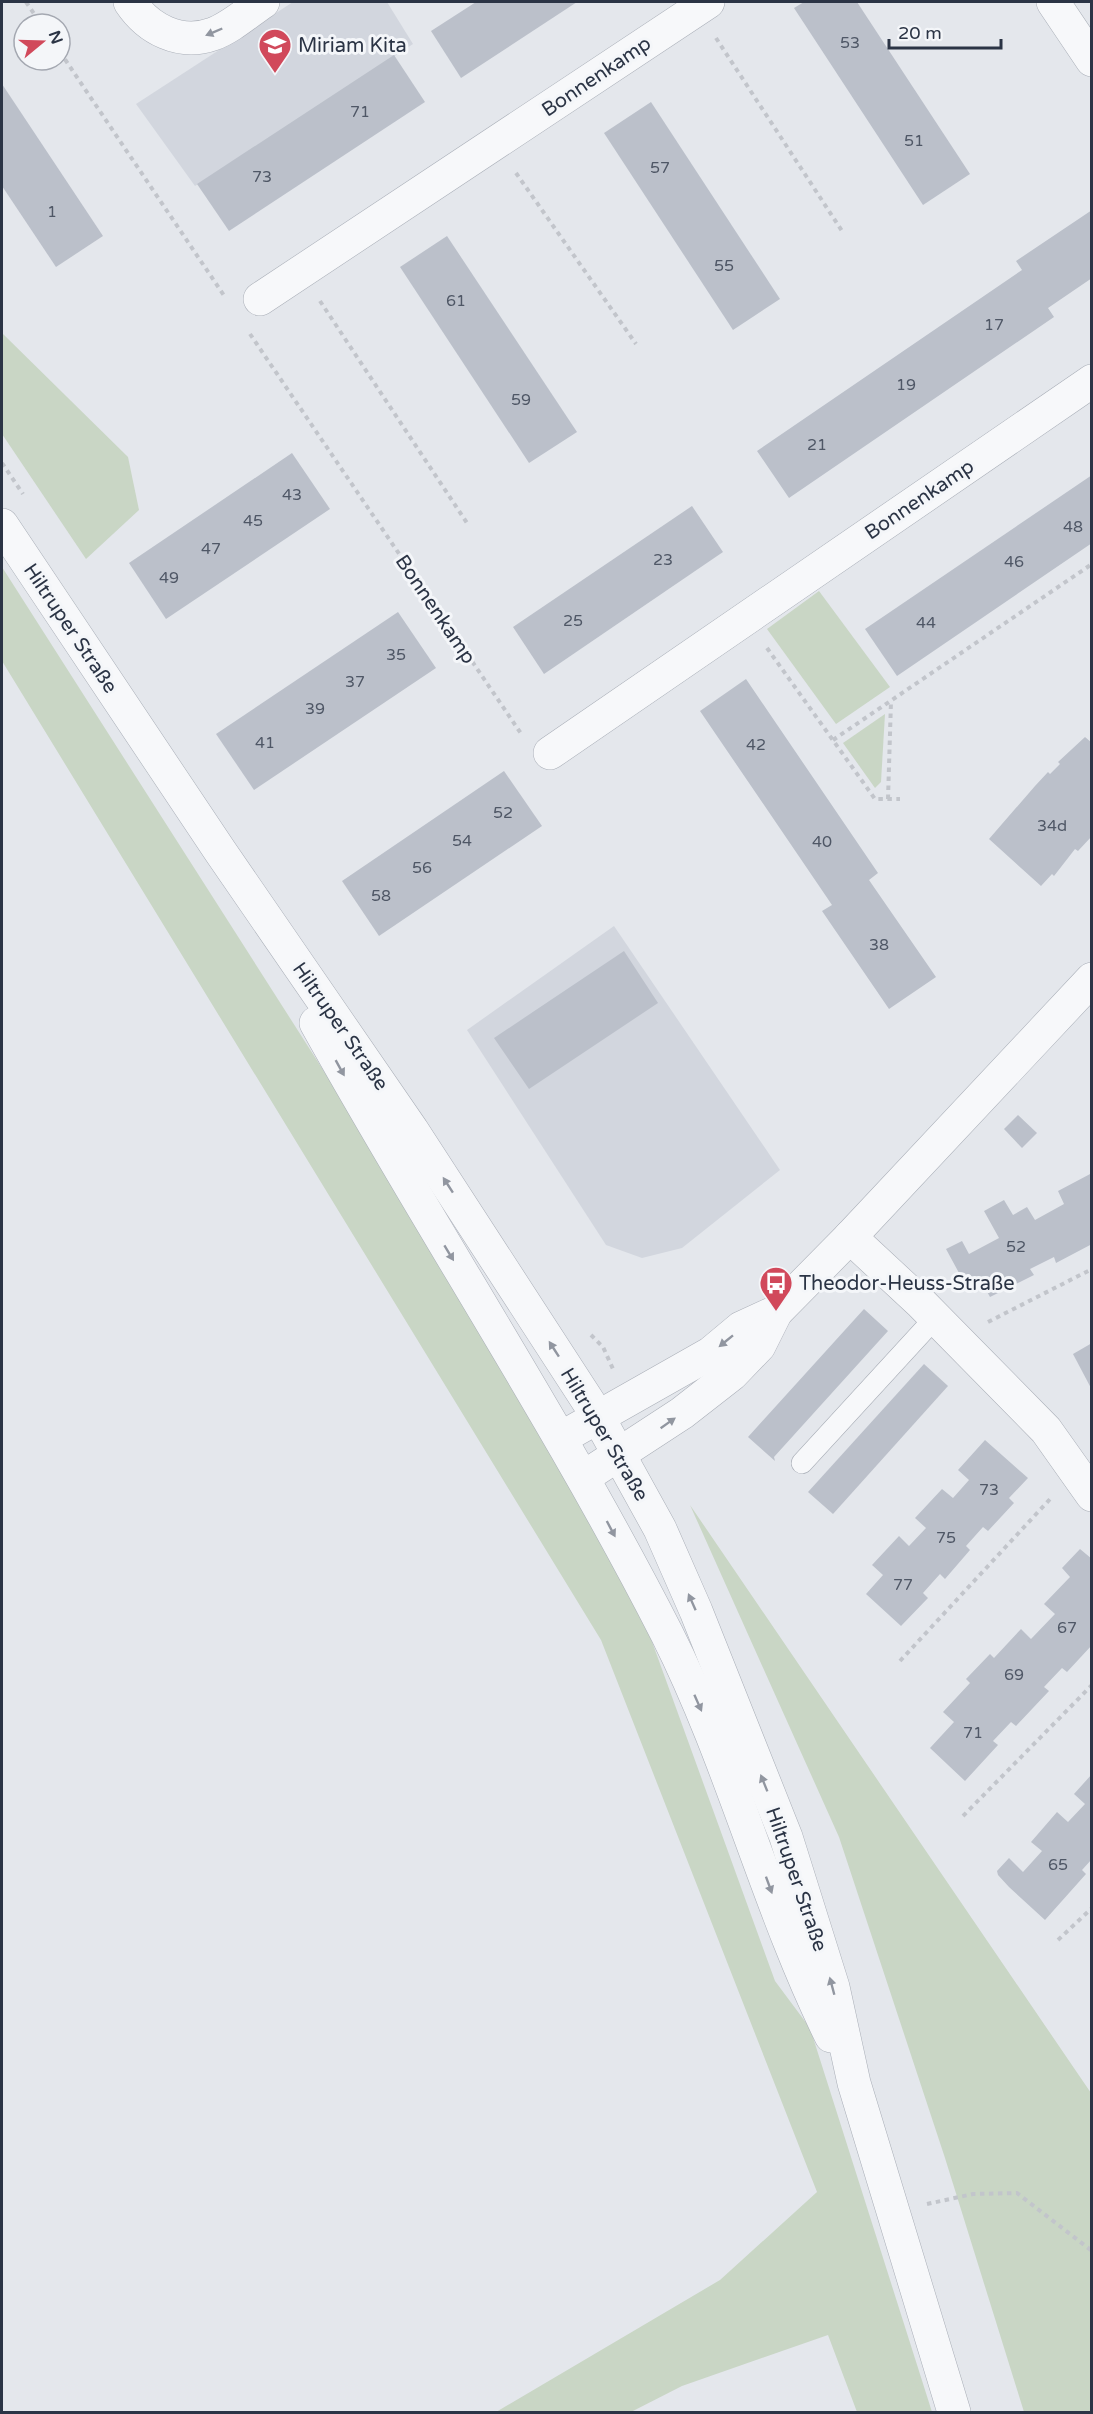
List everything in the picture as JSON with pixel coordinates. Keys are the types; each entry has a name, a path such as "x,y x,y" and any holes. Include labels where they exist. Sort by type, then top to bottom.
{"street":[{"path":"130,2 151,24 169,36 191,39 214,34 263,2"},
{"path":"1053,2 1089,52"},
{"name":"Bonnenkamp","path":"251,311 301,272 703,5"},
{"name":"Bonnenkamp","path":"550,753 1092,381"},
{"name":"Hiltruper Straße","path":"2,525 220,851 412,1130 597,1415 660,1529 696,1611 786,1837 833,1987 854,2084 954,2412"},
{"name":"Hiltruper Straße","path":"220,851 386,1149 584,1477 668,1636 720,1753 811,1995 854,2084"},
{"path":"584,1477 682,1413 732,1374 759,1346 776,1312 850,1237 1092,979"},
{"path":"850,1237 945,1328 1046,1430 1083,1483"},
{"path":"561,1438 597,1415 711,1353 741,1328 776,1312"}],"lane":[{"path":"802,1463 945,1328"}],"path":[{"path":"703,5 842,231"},
{"path":"72,68 251,311"},
{"path":"496,143 636,345"},
{"path":"301,272 467,523"},
{"name":"Bonnenkamp","path":"251,311 524,738 550,753"},
{"path":"833,740 1092,564"},
{"path":"746,618 875,799 900,799"},
{"path":"888,799 891,700"},
{"path":"945,1328 1092,1269"},
{"path":"900,1661 1083,1483"},
{"path":"963,1816 1092,1685"},
{"path":"1058,1940 1092,1908"},
{"path":"893,2212 973,2194 1017,2193 1092,2251"}],"shaded area":[{"name":"Miriam Kita","path":"293,2 387,2 413,44 195,186 136,104"},
{"path":"614,926 780,1170 682,1248 642,1258 606,1245 467,1030"}],"green space":[{"path":"2,333 128,457 139,510 86,559 2,434"},
{"path":"2,567 454,1275 634,1592 775,1981 810,2028 932,2412 857,2412 828,2335 682,2386 631,2412 496,2412 720,2280 817,2192 601,1640 2,661"},
{"path":"819,591 890,687 836,724 767,629"},
{"path":"885,714 881,782 875,788 843,743"},
{"path":"690,1505 1091,2093 1091,2412 1024,2412 945,2158 839,1837"}],"building":[{"path":"476,2 577,2 461,78 431,31"},
{"path":"804,2 857,2 970,174 923,205 794,8"},
{"path":"394,55 425,102 229,231 197,184"},
{"path":"2,84 103,236 56,267 2,186"},
{"path":"651,102 780,299 733,330 604,133"},
{"path":"1092,210 1092,278 1048,308 1054,317 789,498 757,451 1022,270 1016,261"},
{"path":"447,236 577,432 529,463 400,267"},
{"path":"292,453 330,509 166,619 129,563"},
{"path":"1092,475 1092,543 897,676 865,629"},
{"path":"692,506 723,552 544,674 513,627"},
{"path":"398,612 436,668 254,790 216,734"},
{"path":"746,679 878,873 869,880 936,977 889,1009 822,911 832,905 700,711"},
{"path":"1085,737 1092,743 1092,836 1078,851 1075,849 1054,876 1052,874 1041,886 989,839 1048,772 1050,774 1060,764 1058,762"},
{"path":"504,771 542,826 379,936 342,881"},
{"path":"624,951 658,1003 529,1089 494,1038"},
{"path":"1018,1115 1037,1133 1022,1148 1004,1129"},
{"path":"1092,1173 1092,1244 1056,1263 1054,1257 1030,1269 1034,1275 990,1297 979,1277 965,1284 946,1249 962,1241 969,1254 999,1238 984,1211 1004,1200 1013,1215 1027,1207 1035,1220 1064,1204 1058,1191"},
{"path":"864,1309 888,1331 774,1457 775,1461 748,1437"},
{"path":"1092,1343 1092,1390 1073,1354"},
{"path":"924,1364 948,1386 833,1514 808,1492"},
{"path":"985,1440 1028,1478 1009,1498 1014,1503 988,1531 983,1527 966,1546 970,1550 945,1579 940,1574 923,1593 928,1598 901,1626 866,1594 883,1575 872,1565 899,1536 909,1546 926,1528 915,1518 942,1489 953,1498 969,1480 958,1470"},
{"path":"1080,1549 1092,1559 1092,1645 1067,1672 1062,1668 1044,1687 1049,1691 1016,1726 1011,1722 993,1741 998,1745 965,1781 930,1748 954,1722 943,1712 970,1683 966,1679 990,1654 994,1658 1021,1629 1031,1639 1055,1614 1044,1604 1070,1577 1062,1568"},
{"path":"1092,1774 1092,1859 1082,1870 1086,1874 1045,1920 1009,1887 997,1871 1009,1858 1023,1872 1042,1851 1031,1842 1057,1812 1068,1822 1085,1804 1074,1794"}],"place":[{"name":"Miriam Kita","path":"275,74"},
{"name":"Theodor-Heuss-Straße","path":"776,1312"}]}
